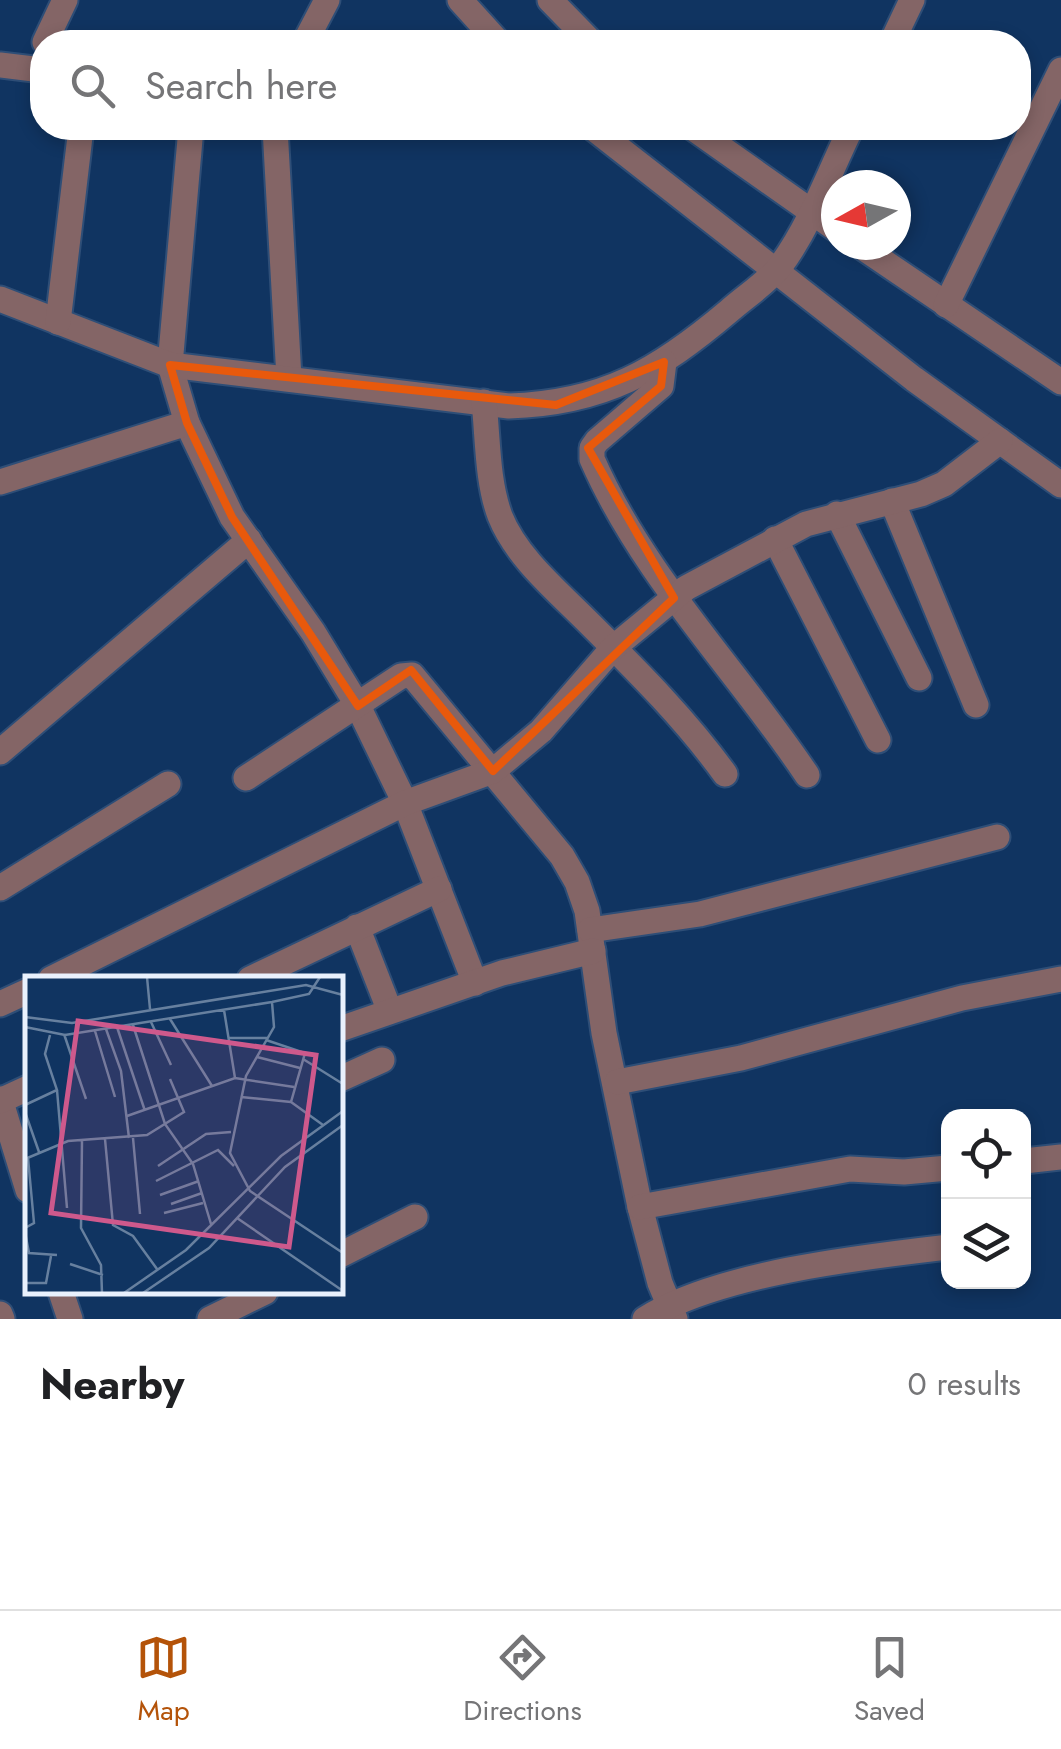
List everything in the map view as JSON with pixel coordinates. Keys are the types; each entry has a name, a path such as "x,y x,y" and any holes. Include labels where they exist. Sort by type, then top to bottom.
{"street":[{"path":"52,30 65,0"},
{"path":"311,30 327,0"},
{"path":"460,0 487,30"},
{"path":"550,0 579,30"},
{"path":"898,30 912,0"},
{"path":"0,65 30,59"},
{"path":"1031,131 1061,70"},
{"path":"58,322 79,140"},
{"path":"190,140 170,365 187,423 232,517 358,706 405,803 475,983"},
{"path":"276,140 289,378"},
{"path":"610,140 782,263 1000,441 1061,484"},
{"path":"708,140 807,220 821,224"},
{"path":"0,300 170,365 484,402 556,404 598,394 664,362 782,263 845,140"},
{"path":"946,305 1027,140"},
{"path":"881,260 1061,382"},
{"path":"664,362 661,386 592,448 598,472 674,598 755,698 807,776"},
{"path":"484,402 500,516 540,574 696,733 725,774"},
{"path":"0,482 187,423"},
{"path":"57,976 405,803 492,770 541,731 614,648 674,598 775,539 836,514 892,502 944,484 1000,441"},
{"path":"892,502 976,704"},
{"path":"836,514 919,678"},
{"path":"775,539 878,740"},
{"path":"0,752 249,540"},
{"path":"246,778 402,676 417,677 562,856 577,882 592,940 604,1033 640,1208 672,1312"},
{"path":"0,888 168,784"},
{"path":"342,1028 389,1009 545,960 592,940 997,837"},
{"path":"256,976 439,889"},
{"path":"357,926 389,1009"},
{"path":"616,1082 741,1058 962,998 1061,979"},
{"path":"0,1004 25,992"},
{"path":"342,1078 382,1060"},
{"path":"23,1159 0,1100 25,1089"},
{"path":"1031,1160 1061,1157"},
{"path":"640,1208 850,1168 904,1172 941,1169"},
{"path":"342,1253 415,1217"},
{"path":"645,1319 828,1261 941,1248"},
{"path":"62,1294 70,1319"},
{"path":"210,1319 262,1294"}],"highlighted area":[{"path":"664,362 661,386 588,448 674,598 493,771 411,670 358,706 232,517 187,423 170,365 556,405"}]}
